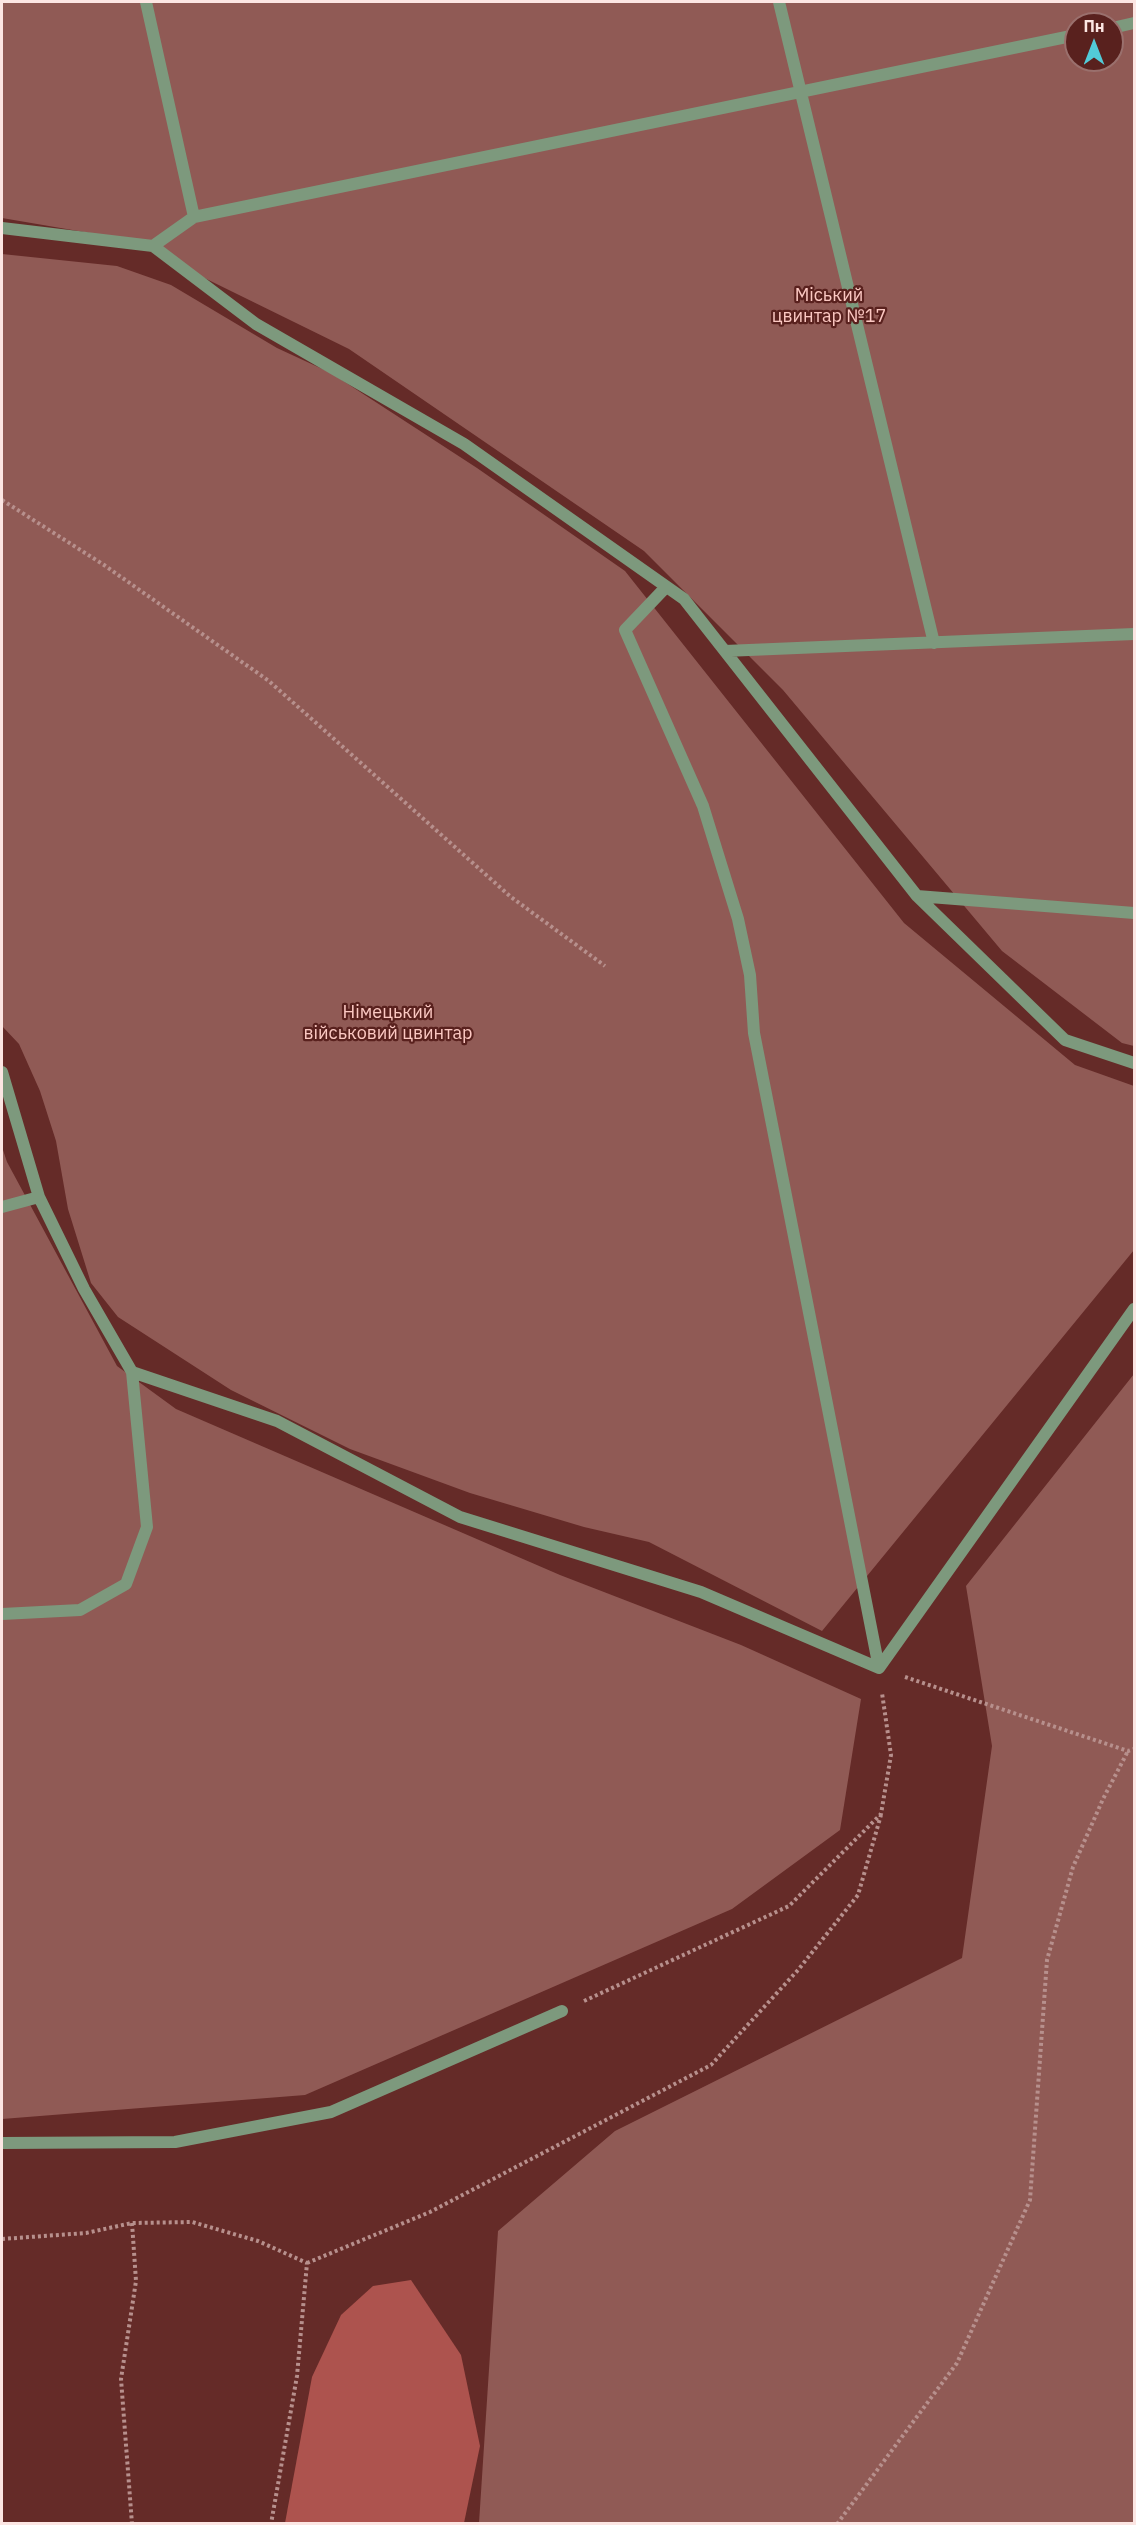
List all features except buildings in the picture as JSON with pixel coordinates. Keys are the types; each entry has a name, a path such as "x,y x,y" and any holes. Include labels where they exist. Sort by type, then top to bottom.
{"lane":[{"path":"146,2 194,217"},
{"path":"779,2 934,643"},
{"path":"153,246 194,217 1064,37"},
{"path":"2,228 153,246 256,324 464,444 684,599 917,896 1065,1040 1134,1063"},
{"path":"666,587 625,630 704,806 738,919 750,975 754,1033 879,1668"},
{"path":"725,651 1134,634"},
{"path":"917,896 1134,913"},
{"path":"2,1072 39,1197 84,1289 132,1372 147,1527 126,1584 80,1610 2,1614"},
{"path":"2,1208 39,1197"},
{"path":"879,1668 1134,1309"},
{"path":"132,1372 277,1421 460,1516 701,1592 879,1668"},
{"path":"2,2143 175,2142 331,2112 562,2011"}],"path":[{"path":"2,500 104,565 269,681 511,897 605,966"},
{"path":"2,2239 86,2233 132,2223 192,2222 258,2241 307,2263 430,2212 711,2065 798,1970 858,1895 881,1814 891,1755 879,1668 1128,1751 1134,1749"},
{"path":"837,2523 957,2362 1030,2200 1047,1960 1073,1867 1103,1799 1128,1751"},
{"path":"562,2011 789,1906 881,1814"},
{"path":"132,2223 136,2282 121,2379 132,2523"},
{"path":"271,2523 297,2376 307,2263"}],"green space":[{"name":"Міський цвинтар №17","path":"2,2 1134,2 1134,1046 1122,1043 1002,951 783,690 644,551 349,349 125,239 2,218"},
{"name":"Німецький військовий цвинтар","path":"2,254 117,266 171,285 277,348 331,373 477,468 625,571 904,923 1075,1065 1134,1086 1134,1250 822,1631 649,1542 584,1527 470,1493 350,1449 231,1390 118,1317 91,1283 68,1209 56,1141 40,1091 19,1044 2,1026"},
{"path":"2,1147 7,1162 117,1366 176,1409 560,1575 741,1645 861,1699 840,1830 732,1909 305,2095 2,2119"},
{"path":"1134,1374 1134,2523 479,2523 498,2231 615,2131 962,1958 992,1746 966,1586"}],"shaded area":[{"path":"411,2280 461,2355 480,2446 464,2523 285,2523 312,2377 341,2315 373,2286"}]}
